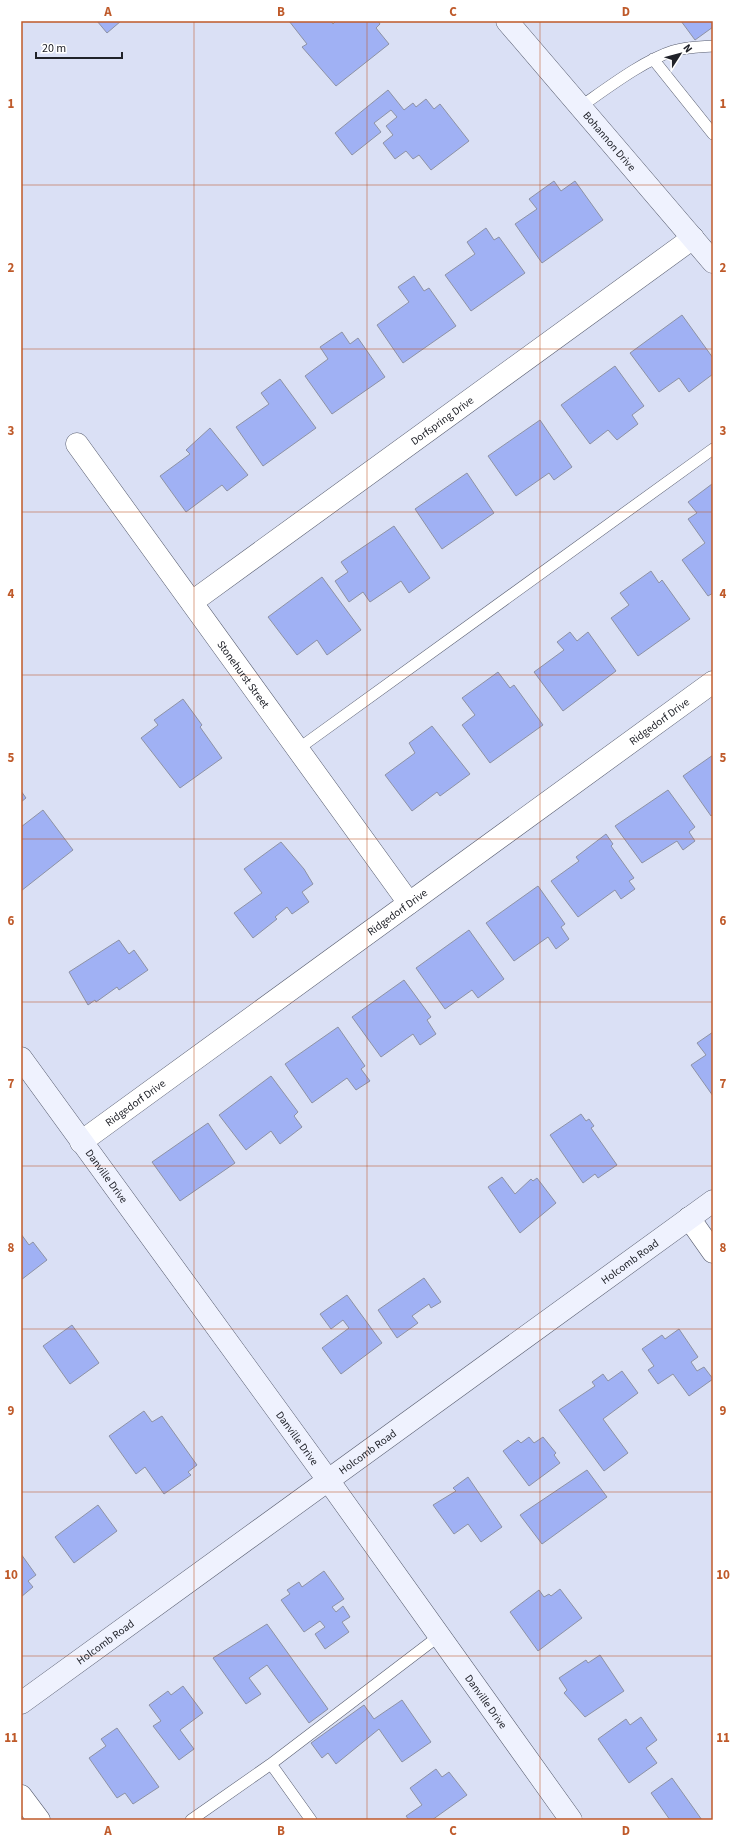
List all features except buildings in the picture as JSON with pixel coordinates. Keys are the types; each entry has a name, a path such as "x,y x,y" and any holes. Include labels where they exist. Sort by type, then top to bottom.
{"street":[{"name":"Bohannon Drive","path":"507,21 713,262"},
{"name":"Dorfspring Drive","path":"192,602 693,238"},
{"name":"Stonehurst Street","path":"77,444 409,904"},
{"name":"Ridgedorf Drive","path":"81,1142 713,682"},
{"name":"Danville Drive","path":"21,1058 328,1480 571,1820"},
{"name":"Holcomb Road","path":"21,1703 713,1200"},
{"path":"689,1218 713,1252"},
{"path":"21,1796 39,1820"}],"lane":[{"path":"580,107 653,59 672,51 713,46"},
{"path":"653,59 713,134"},
{"path":"298,749 713,449"},
{"path":"191,1820 271,1764 439,1636"},
{"path":"271,1764 311,1820"}]}
